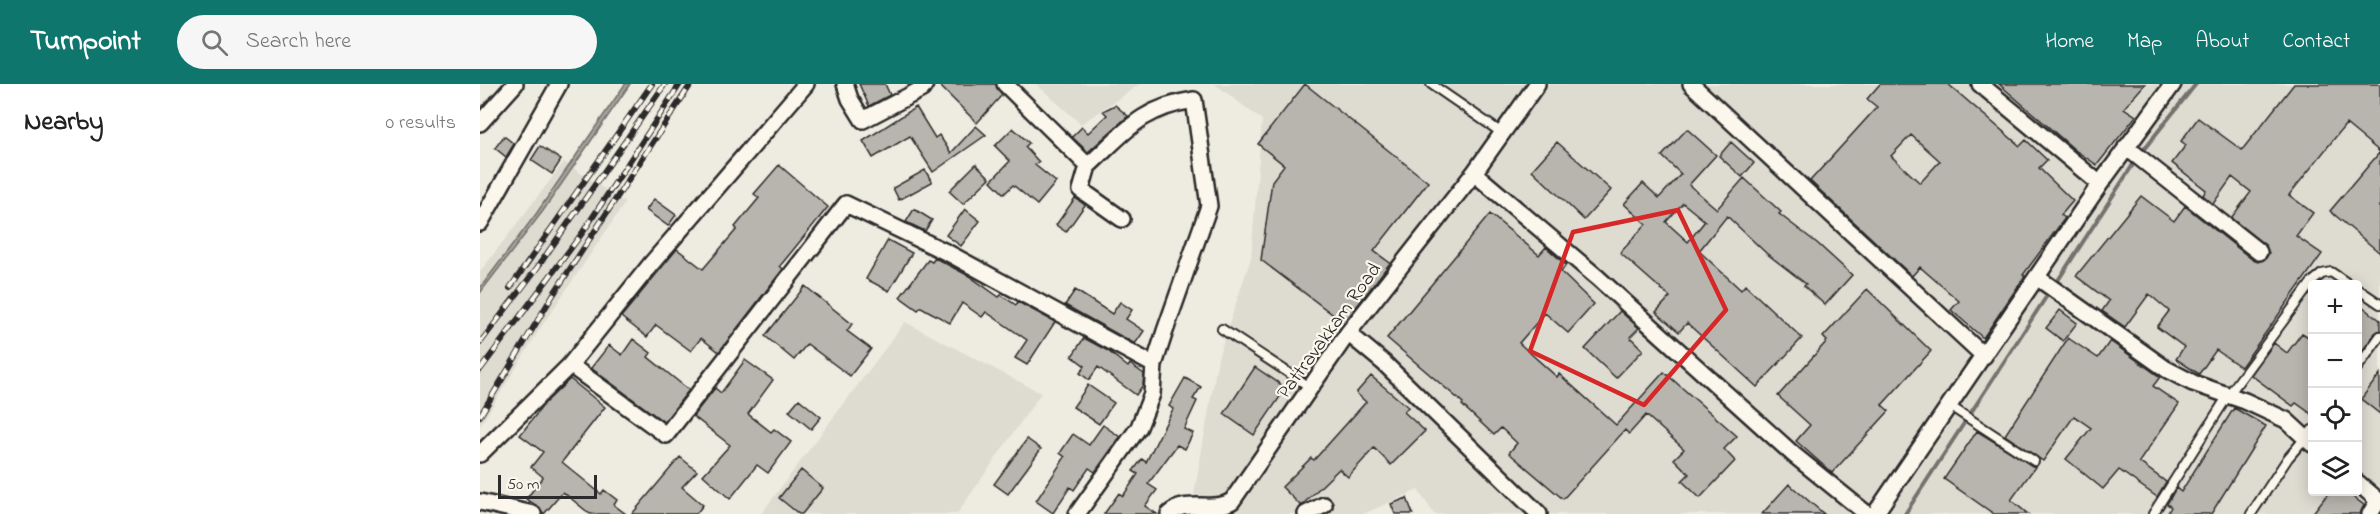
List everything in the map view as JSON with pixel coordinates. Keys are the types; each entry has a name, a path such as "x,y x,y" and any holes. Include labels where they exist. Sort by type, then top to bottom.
{"street":[{"path":"480,123 515,84"},
{"path":"480,223 559,84"},
{"path":"480,454 570,365 651,264 807,84"},
{"path":"845,84 850,99 863,120 922,89 925,84"},
{"path":"1005,84 1088,166"},
{"name":"Pattravakkam Road","path":"1169,514 1179,506 1194,510 1224,506 1232,501 1348,333 1474,173 1537,84"},
{"path":"1690,84 1984,356"},
{"path":"1980,84 2100,184"},
{"path":"1875,514 1955,409 1984,356 2047,285 2100,184 2173,84"},
{"path":"1077,514 1139,427 1152,394 1154,365 1209,206 1194,100 1169,104 1145,114 1088,166 1081,190 1122,219"},
{"path":"2126,147 2259,252"},
{"path":"1474,173 1599,278 1794,455 1867,514"},
{"path":"570,365 666,435 846,204 951,254 1154,365"},
{"path":"2047,285 2166,369 2227,397 2245,400 2286,420 2308,436"},
{"path":"1348,333 1384,363 1539,514"},
{"path":"2362,487 2377,504"},
{"path":"480,502 533,514"},
{"path":"1306,514 1324,505"}],"lane":[{"path":"1431,84 1502,133"},
{"path":"2314,280 2322,274 2331,272 2343,280"},
{"path":"2153,514 2227,397 2308,287"},
{"path":"2362,293 2380,304"},
{"path":"1222,329 1310,387"},
{"path":"2362,361 2380,336"},
{"path":"1955,409 2034,461"},
{"path":"2251,514 2288,458 2308,439"}],"highlighted area":[{"path":"1678,210 1726,310 1644,405 1530,351 1573,232"}],"shaded area":[{"path":"625,84 630,84 543,211 480,293 480,288 536,214"},
{"path":"1036,84 1140,84 1081,124"},
{"path":"1215,84 2380,84 2380,514 1434,514 1418,490 1363,514 1199,514 1194,495 1218,358 1251,258 1262,120"},
{"path":"564,162 625,203 541,327 480,426 480,272"},
{"path":"905,322 1041,393 957,514 761,514"}],"building":[{"path":"859,84 885,84 890,95 869,106"},
{"path":"938,84 996,84 1002,95 977,123"},
{"path":"1305,84 1428,182 1374,251 1390,263 1344,323 1261,260 1272,181 1284,165 1258,144"},
{"path":"1880,84 1948,84 2020,146 2026,140 2047,160 2039,168 2073,201 2061,215 2065,218 2023,275 2025,276 1983,338 1951,310 1959,301 1920,267 1912,276 1810,181 1877,107 1867,99","holes":["1911,135 1940,161 1920,183 1891,156"]},
{"path":"1999,84 2145,84 2124,108 2136,116 2097,165 2075,150"},
{"path":"2294,84 2380,84 2380,152 2346,124 2289,195 2313,213 2296,236 2322,254 2241,367 2216,350 2199,374 2176,359 2184,347 2157,327 2169,311 2149,294 2125,327 2102,311 2109,301 2076,276 2141,196 2174,221 2185,206 2253,260 2258,262 2266,258 2269,253 2265,245 2231,218 2251,192 2232,177 2213,204 2203,195 2206,190 2172,163 2186,145 2181,141 2198,118 2242,150"},
{"path":"1115,105 1128,116 1088,152 1072,137 1082,127 1088,133 1107,115 1103,111"},
{"path":"916,107 935,138 939,135 951,153 976,126 986,135 933,172 910,136 873,158 863,141"},
{"path":"1013,128 1029,143 1025,147 1039,162 1035,165 1056,182 1037,205 1013,185 1004,194 991,181 1010,161 995,146"},
{"path":"1687,129 1716,155 1689,185 1717,209 1744,178 1781,212 1779,214 1817,243 1852,275 1825,305 1804,286 1806,284 1766,253 1727,216 1699,251 1741,290 1745,285 1802,338 1757,387 1687,323 1679,332 1656,312 1670,297 1620,253 1646,224 1624,204 1643,183 1659,198 1681,174 1662,156","holes":["1683,203 1705,221 1688,242 1666,222"]},
{"path":"504,136 514,144 506,157 495,148"},
{"path":"1557,142 1611,190 1584,220 1532,170"},
{"path":"1731,142 1754,163 1742,177 1719,156"},
{"path":"540,146 561,160 552,174 531,160"},
{"path":"2380,152 2380,253 2330,211"},
{"path":"976,164 990,178 963,204 949,191"},
{"path":"779,165 828,207 780,266 783,269 719,352 701,338 691,351 656,325 647,337 621,317 677,249 703,269 737,229 735,227 759,198 754,194"},
{"path":"925,170 932,182 899,200 893,188"},
{"path":"1075,198 1085,205 1066,232 1056,225"},
{"path":"654,199 676,215 668,226 646,210"},
{"path":"914,209 932,220 925,231 906,222"},
{"path":"965,209 980,221 961,246 946,235"},
{"path":"1490,214 1539,255 1546,247 1566,265 1561,272 1594,304 1568,333 1545,313 1519,343 1557,377 1559,374 1616,425 1664,372 1737,436 1724,449 1735,461 1700,498 1682,481 1689,474 1674,459 1684,449 1646,415 1629,434 1625,430 1563,499 1509,453 1517,443 1501,428 1494,435 1462,405 1463,403 1387,338"},
{"path":"888,240 912,253 889,291 866,279"},
{"path":"935,258 969,276 999,297 1001,295 1016,305 1018,302 1055,322 1027,365 1015,358 1027,340 986,312 982,317 962,303 950,323 921,307 918,310 900,297 928,260 932,262"},
{"path":"805,286 852,324 847,331 871,349 850,376 807,344 794,360 765,336"},
{"path":"1867,289 1931,351 1882,405 1889,411 1832,473 1796,441 1810,425 1778,396 1827,341 1823,337"},
{"path":"1075,290 1112,314 1120,302 1132,310 1126,319 1144,331 1135,344 1065,305"},
{"path":"2362,306 2380,320 2380,330 2375,333 2362,351"},
{"path":"2060,310 2077,323 2063,341 2046,328"},
{"path":"1620,311 1639,328 1630,337 1643,350 1616,378 1585,349"},
{"path":"2302,333 2308,337 2308,411 2296,403 2293,406 2251,375 2274,343 2287,353"},
{"path":"1084,338 1108,351 1128,367 1130,364 1144,374 1143,385 1136,395 1098,367 1089,380 1080,373 1085,366 1072,356"},
{"path":"2068,338 2098,358 2110,341 2160,377 2153,386 2179,404 2139,462 2166,482 2157,497 2119,470 2103,489 2066,459 2091,428 2074,416 2043,461 2005,435"},
{"path":"633,339 651,353 648,357 689,390 664,422 591,368 609,345 622,355"},
{"path":"745,360 773,380 748,414 771,432 774,429 791,442 768,473 757,465 730,499 703,475 730,445 693,416 715,388 721,393"},
{"path":"1255,367 1286,388 1254,435 1224,414"},
{"path":"2380,374 2380,414 2362,398"},
{"path":"1371,376 1408,407 1404,412 1425,431 1391,465 1374,448 1348,477 1339,469 1301,506 1282,487 1311,458 1314,460 1366,402 1356,393"},
{"path":"1185,378 1201,387 1193,399 1197,401 1184,429 1193,433 1185,449 1177,445 1148,484 1157,490 1145,506 1157,514 1104,514 1119,493 1123,496 1138,474 1133,471 1142,459 1146,462 1173,409 1169,406"},
{"path":"570,379 605,407 562,462 601,494 604,490 617,500 614,505 626,514 590,514 563,492 544,514 539,507 526,499 543,477 531,467 543,452 520,435 545,403"},
{"path":"1088,385 1114,403 1099,424 1073,407"},
{"path":"799,399 821,417 811,429 789,411"},
{"path":"2234,408 2266,426 2211,514 2167,514 2171,507 2167,504 2176,488 2181,492"},
{"path":"1103,425 1120,437 1095,472 1089,468 1074,490 1070,487 1053,513 1036,501 1065,457 1060,453 1073,434 1089,445"},
{"path":"1977,431 2035,467 2011,500 2028,514 1994,514 1944,479"},
{"path":"1027,439 1041,449 1008,494 994,484"},
{"path":"680,457 697,471 682,487 703,505 696,514 632,514"},
{"path":"801,470 823,488 802,514 799,514 779,498"},
{"path":"1789,484 1824,514 1762,514"},
{"path":"2326,496 2352,496 2364,505 2360,514 2312,514"},
{"path":"1407,498 1413,514 1395,514 1391,504"}],"waterway":[{"path":"2140,154 2196,84"},
{"path":"2055,285 2136,160"},
{"path":"1905,514 2050,291"}],"railway":[{"path":"510,288 652,84"},
{"path":"480,343 537,268 665,84"},
{"path":"480,370 583,232 680,84"},
{"path":"480,416 553,295 691,84"}]}
